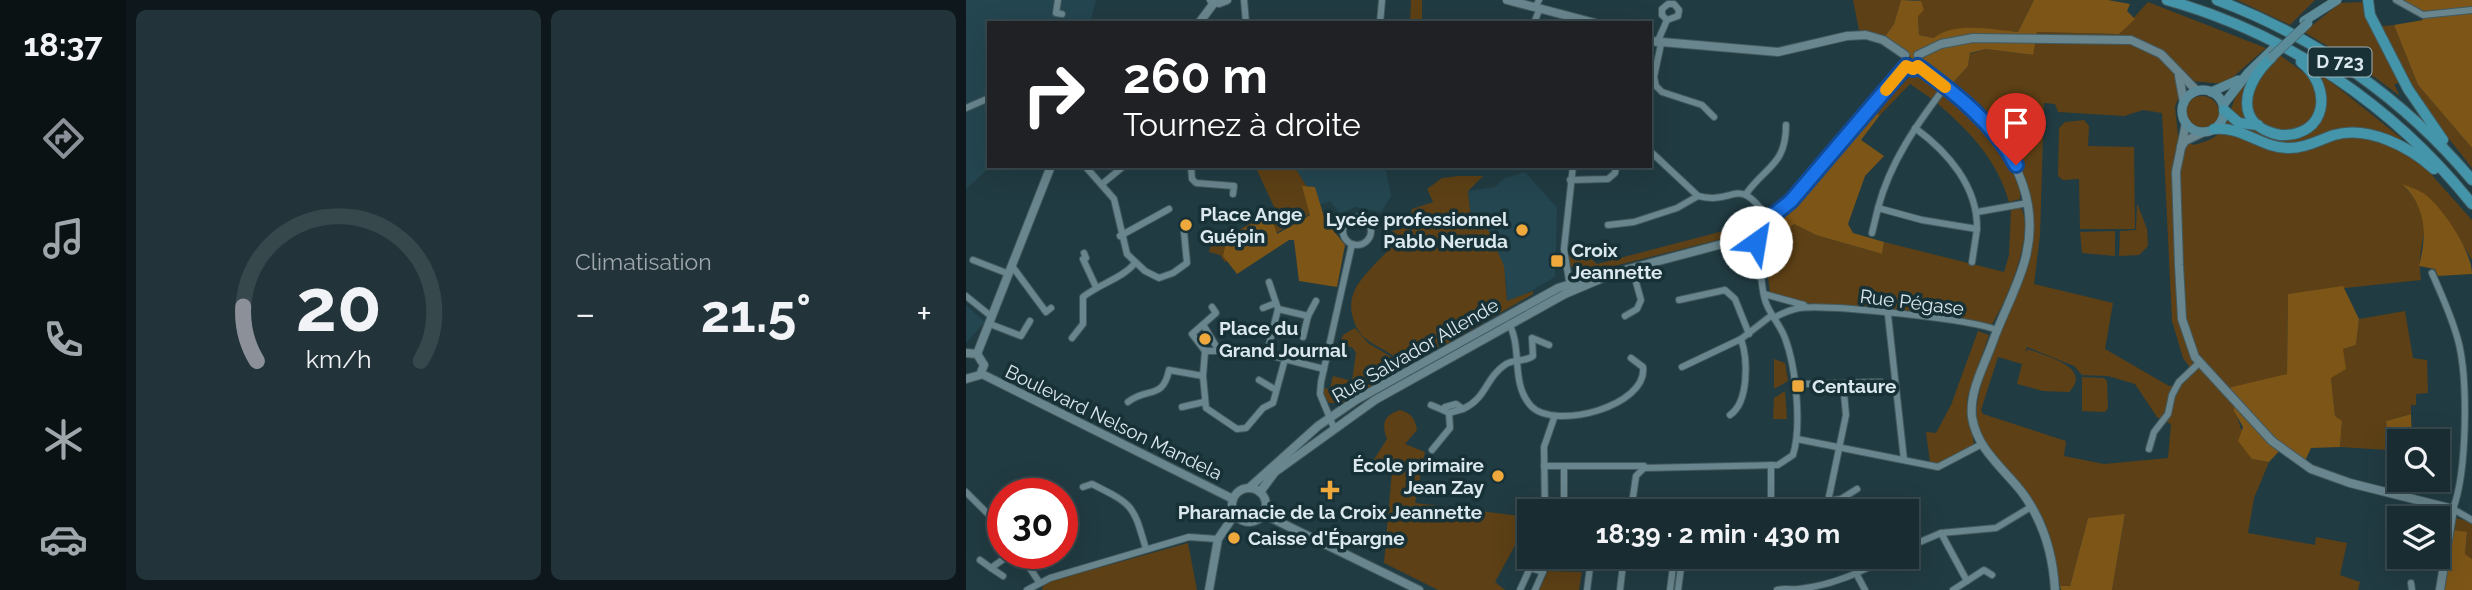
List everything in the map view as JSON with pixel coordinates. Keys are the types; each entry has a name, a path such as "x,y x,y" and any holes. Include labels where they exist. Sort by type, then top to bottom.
{"highway":[{"name":"D 723","path":"2167,0 2269,53 2329,73 2386,115 2431,157 2472,205"},
{"name":"D 723","path":"2217,0 2278,26 2348,67 2404,110 2472,180"},
{"path":"2368,0 2370,15 2408,89 2442,138 2445,150"},
{"path":"2224,108 2239,123 2258,125 2280,135 2298,133 2314,122 2322,104 2320,85 2314,75 2269,53 2249,84 2246,98 2248,110 2258,125"},
{"path":"2209,131 2241,131 2264,143 2288,148 2343,134 2378,137 2417,155 2439,174 2465,203 2472,205"}],"main road":[{"path":"2306,22 2322,0"},
{"path":"2248,73 2224,108 2221,122 2209,131 2186,123 2182,111 2184,103 2197,91 2211,92 2225,88 2248,73 2318,12 2337,0"},
{"path":"2211,92 2224,108"}],"street":[{"path":"1058,0 1056,13 1062,14"},
{"path":"1200,21 1212,1 1227,0"},
{"path":"1244,0 1245,21"},
{"path":"1380,21 1382,0"},
{"path":"1507,0 1538,5 1589,21"},
{"path":"2396,0 2423,15 2472,10"},
{"path":"1667,20 1656,42 1654,77 1657,86 1662,92 1702,105 1714,117"},
{"path":"1656,42 1778,52 1847,36 1866,35 1883,40 1905,55"},
{"path":"1918,55 1941,44 1973,38 2113,39 2143,44 2172,65 2197,91"},
{"path":"1905,55 1912,52 1918,55"},
{"path":"1905,55 1906,66 1913,69 1918,66"},
{"path":"1918,55 1918,66"},
{"path":"2172,65 2180,78 2184,103"},
{"name":"Rue Salvador Allende","path":"1249,488 1329,418 1570,288 1616,272 1730,242 1751,233 1769,220 1805,185 1906,66"},
{"path":"1918,66 1984,123 2006,148 2021,176 2028,203 2029,235 2025,257 1973,400 1972,418 1982,444 2031,507 2048,546 2055,590"},
{"path":"1872,233 1884,182 1915,128 1945,87"},
{"path":"966,108 987,99"},
{"path":"2186,123 2176,172 2182,319 2189,345 2199,363 2272,441 2311,469 2350,483 2453,509 2472,520"},
{"path":"1608,225 1633,222 1677,208 1698,196 1746,194 1772,168 1785,149 1786,125"},
{"path":"1915,128 1959,171 1978,212 1972,262"},
{"path":"2179,150 2185,141 2209,131"},
{"path":"1652,153 1698,196"},
{"path":"977,354 1050,168"},
{"path":"1087,168 1102,184 1118,208 1121,236 1127,254 1135,263 1158,278 1173,273 1187,263 1184,232 1187,223"},
{"path":"1102,184 1122,168"},
{"path":"1191,168 1192,179 1196,183 1234,186 1233,194"},
{"path":"1570,288 1564,249 1573,168"},
{"path":"1570,180 1603,181 1612,177 1615,168"},
{"path":"1746,194 1769,220"},
{"path":"1978,212 2028,203"},
{"path":"1878,208 1949,226 1977,229"},
{"path":"1121,236 1169,209"},
{"path":"1361,217 1370,224 1371,235 1363,243 1352,244 1345,237 1344,228 1350,219 1361,217"},
{"path":"1544,466 1771,465 1790,460 1797,439 1792,363 1785,337 1763,295 1760,252 1751,233"},
{"path":"1334,428 1320,394 1352,244"},
{"path":"1084,253 1086,258 1083,259 1096,287"},
{"path":"973,260 1010,270 1046,312 1051,308"},
{"path":"1072,338 1083,324 1083,297 1096,287 1128,272 1135,263"},
{"path":"1625,316 1637,309 1641,300 1632,268"},
{"path":"2432,274 2459,343 2461,362 2463,468 2453,509 2440,590"},
{"path":"1267,353 1277,306 1269,282"},
{"path":"1679,300 1725,290 1735,299 1749,334"},
{"name":"Rue Pégase","path":"1763,295 1790,304 1997,330"},
{"path":"966,296 991,321 1021,336 1030,321"},
{"path":"1303,337 1308,316 1316,301"},
{"path":"1263,307 1277,306 1308,316"},
{"path":"1212,307 1216,313 1192,334 1205,351 1204,402 1210,413 1241,429 1273,403 1284,359"},
{"name":"Rue Pégase","path":"1773,316 1799,309 1823,308"},
{"path":"1888,315 1904,460"},
{"path":"1682,368 1741,339 1773,316"},
{"path":"1508,320 1524,397 1535,410 1554,418 1609,405 1636,392 1644,376 1640,363 1631,358"},
{"name":"Rue Salvador Allende","path":"1260,492 1275,472 1334,428 1375,400 1508,320"},
{"path":"1204,326 1219,351"},
{"path":"1432,405 1446,412 1463,409 1481,399 1494,374 1510,362 1533,356 1532,338 1549,345"},
{"path":"1730,415 1739,407 1743,396 1744,354 1741,339"},
{"path":"1205,351 1267,353 1324,369"},
{"path":"966,353 977,354"},
{"path":"966,379 974,379 982,374 984,365 977,354"},
{"path":"2148,449 2154,432 2168,414 2172,395 2179,382 2199,363"},
{"path":"1130,400 1140,393 1159,391 1167,383 1169,370 1203,376"},
{"name":"Boulevard Nelson Mandela","path":"982,374 1233,499"},
{"path":"1259,380 1276,390"},
{"path":"1805,384 1881,382"},
{"path":"1827,499 1846,415 1843,383"},
{"path":"1182,407 1204,402"},
{"path":"1432,450 1448,433 1446,412"},
{"path":"1545,499 1544,447 1554,418"},
{"path":"1797,439 1938,467 1982,444"},
{"path":"1771,465 1772,499"},
{"path":"1564,466 1564,499"},
{"path":"1633,499 1636,476 1648,466"},
{"path":"1083,487 1092,484 1126,501 1134,510 1146,549"},
{"path":"1209,590 1217,539 1234,514 1233,499 1240,490 1249,488 1260,492 1265,503 1263,514"},
{"path":"1841,499 1857,489"},
{"path":"966,492 987,513"},
{"path":"1919,542 1941,533 1996,528 2031,507"},
{"path":"1234,514 1248,522 1263,514"},
{"path":"1263,514 1419,590"},
{"path":"1941,533 1967,580"},
{"path":"1027,590 1039,582 1146,549 1198,536 1217,539"},
{"path":"1670,590 1674,559 1682,560 1678,590"},
{"path":"980,560 987,565"},
{"path":"992,569 1003,576"},
{"path":"1030,569 1039,582"},
{"path":"1520,590 1530,569"},
{"path":"1535,590 1543,569"},
{"path":"1587,590 1590,569"},
{"path":"1620,590 1623,569"},
{"path":"1777,590 1796,590 1857,575 1867,569"},
{"path":"1953,590 1984,570 1992,575"},
{"path":"1857,575 1865,590"}],"shaded area":[{"path":"966,0 1096,0 1091,21 987,21 989,168 966,189"},
{"path":"1411,0 1422,0 1422,20 1429,21 1410,21"},
{"path":"1853,0 1901,0 1894,24 1884,38 1859,30"},
{"path":"1901,0 1921,1 1924,10 1918,16 1919,35 1934,38 1942,33 1963,28 2018,32 2034,0 2108,0 2130,4 2127,11 2135,19 2119,34 2037,32 2033,55 1986,49 1970,53 1968,66 1950,86 1884,38 1894,24"},
{"path":"1916,0 2034,0 2018,32 1974,29 1935,38 1919,35 1918,16 1921,1"},
{"path":"2237,0 2315,0 2290,25"},
{"path":"2403,0 2472,0 2472,148 2418,85 2394,25 2423,20 2421,11"},
{"path":"2148,2 2266,48 2225,84 2191,81 2186,76 2175,107 2178,136 2193,145 2207,141 2223,129 2245,82 2254,85 2280,55 2312,79 2320,75 2331,82 2401,138 2401,150 2422,164 2472,220 2472,260 2436,207 2404,186 2415,201 2424,223 2421,280 2288,294 2287,374 2233,395 2252,459 2269,462 2254,498 2248,533 2315,545 2316,537 2347,543 2340,575 2360,582 2358,590 2112,590 2125,515 2088,518 2070,586 2060,586 2051,541 2041,515 2025,492 1994,458 1980,433 1977,419 1978,398 2025,262 2030,230 2030,201 2023,173 2007,145 1984,117 1950,86 1968,66 1970,54 1986,49 2032,55 2037,32 2119,34","holes":["2044,103 2055,104 2058,112 2124,116 2143,110 2162,113 2172,321 2183,358 2194,373 2180,386 2169,386 2105,349 2113,303 2034,284 2040,235","2027,347 2074,366 2082,375 2108,376 2135,384 2157,417 2171,424 2168,458 2104,464 2064,456 2066,441 1983,414 1981,410 1998,357 2022,364 2017,384 2043,391 2069,392 2075,383 2071,369 2055,359 2028,349 2025,353"]},
{"path":"2364,2 2373,27 2394,25 2418,85 2472,148 2472,168 2426,110 2409,82 2394,84 2400,96 2353,61 2304,32 2340,3"},
{"path":"1914,72 1937,87 1938,92 1932,99 1910,84 1880,115 1875,113"},
{"path":"1942,96 1947,96 1970,117 2005,156 2019,185 2020,199 2009,202 1990,159 1937,103"},
{"path":"2202,96 2214,101 2219,113 2214,125 2202,130 2190,125 2185,113 2190,101"},
{"path":"1875,113 1880,115 1861,140 1884,156 1865,176 1848,224 1853,233 1884,242 1882,254 1816,235 1794,224 1781,235 1771,228"},
{"path":"2084,120 2089,126 2088,146 2134,147 2135,229 2080,229 2079,179 2063,180 2058,176 2059,128 2065,122"},
{"path":"1256,168 1295,168 1318,205 1310,214 1225,262 1220,255 1209,252 1212,238 1223,230 1227,237 1275,209"},
{"path":"1295,168 1385,168 1391,196 1381,212 1355,207 1340,214 1330,201 1318,205"},
{"name":"Lycée professionnel Pablo Neruda","path":"1525,172 1557,208 1555,277 1524,295 1507,301 1506,280 1484,220 1471,219 1468,191 1495,187 1503,179"},
{"path":"1483,176 1468,191 1471,219 1484,220 1504,266 1507,301 1533,291 1533,294 1448,343 1426,352 1344,403 1329,403 1323,393 1324,388 1330,389 1333,376 1352,381 1356,353 1353,348 1340,343 1343,335 1355,328 1368,343 1400,362 1357,329 1351,309 1353,294 1376,263 1421,224 1440,218 1459,222 1452,215 1433,216 1412,229 1387,249 1384,235 1410,224 1412,209 1433,202 1427,189 1442,178"},
{"path":"2402,184 2431,199 2447,218 2467,253 2472,274 2438,276 2435,269 2419,266 2423,222 2416,203"},
{"path":"1302,186 1315,187 1325,220 1345,245 1337,287 1299,281 1294,240 1289,240 1237,274 1223,256 1227,238 1276,211 1272,220 1277,234 1310,215"},
{"path":"2137,203 2147,229 2148,246 2139,255 2119,256 2120,231 2136,230"},
{"path":"1753,205 1760,214 1759,221 1741,234 1587,273 1577,273 1569,263 1569,252 1574,252 1575,244 1597,264 1731,229 1755,216"},
{"path":"2020,207 2025,231 2018,265 2005,300 1992,324 1789,301 1770,293 1763,236 1771,228 1781,235 1794,224 1816,235 1882,254 1884,242 2004,272 2009,255 2011,208"},
{"path":"2115,231 2115,256 2082,253 2080,232"},
{"path":"2343,286 2359,319 2356,345 2343,349 2346,369 2331,378 2335,416 2342,421 2340,447 2311,448 2305,461 2283,447 2269,462 2252,459 2238,441 2243,427 2234,411 2233,395 2228,388 2287,374 2288,294"},
{"path":"966,305 985,322 966,343"},
{"path":"2405,311 2413,358 2427,360 2428,393 2416,394 2416,405 2411,405 2411,414 2386,421 2387,450 2340,447 2342,422 2335,416 2331,378 2343,349 2356,345 2359,319"},
{"path":"1978,331 1989,335 1967,399 1974,445 1937,464 1930,462 1926,432 1936,433 1951,405"},
{"path":"1774,359 1785,363 1788,381 1774,389"},
{"path":"2082,377 2104,378 2107,381 2108,408 2105,412 2082,411"},
{"path":"1785,391 1787,419 1773,419 1774,398"},
{"path":"1400,410 1412,417 1417,430 1405,444 1425,452 1415,503 1517,516 1517,542 1495,582 1505,590 1438,590 1384,563 1392,471 1373,461 1387,439 1385,421"},
{"path":"2411,414 2412,429 2387,429 2387,432 2386,421"},
{"path":"2125,514 2112,590 2061,590 2060,586 2070,586 2088,518"},
{"path":"2456,518 2472,522 2472,559 2465,554 2467,533 2454,530"},
{"path":"2454,530 2467,532 2465,554 2472,559 2472,590 2444,590 2448,569 2450,569"},
{"path":"1188,543 1197,590 1042,590 1044,583"},
{"path":"1548,571 1582,572 1579,590 1539,590"}],"slow traffic":[{"path":"1886,90 1906,66 1913,69 1918,66 1945,87"}],"place":[{"name":"Place Ange Guépin","path":"1186,225"},
{"name":"Lycée professionnel Pablo Neruda","path":"1522,230"},
{"name":"Croix Jeannette","path":"1557,261"},
{"name":"Place du Grand Journal","path":"1205,339"},
{"name":"Centaure","path":"1798,386"},
{"name":"École primaire Jean Zay","path":"1498,476"},
{"name":"Pharamacie de la Croix Jeannette","path":"1330,490"},
{"name":"Caisse d'Épargne","path":"1234,538"}],"route":[{"path":"1756,242 1751,233 1791,201 1906,66 1913,69 1918,66 1963,102 2006,148 2016,165"}]}
